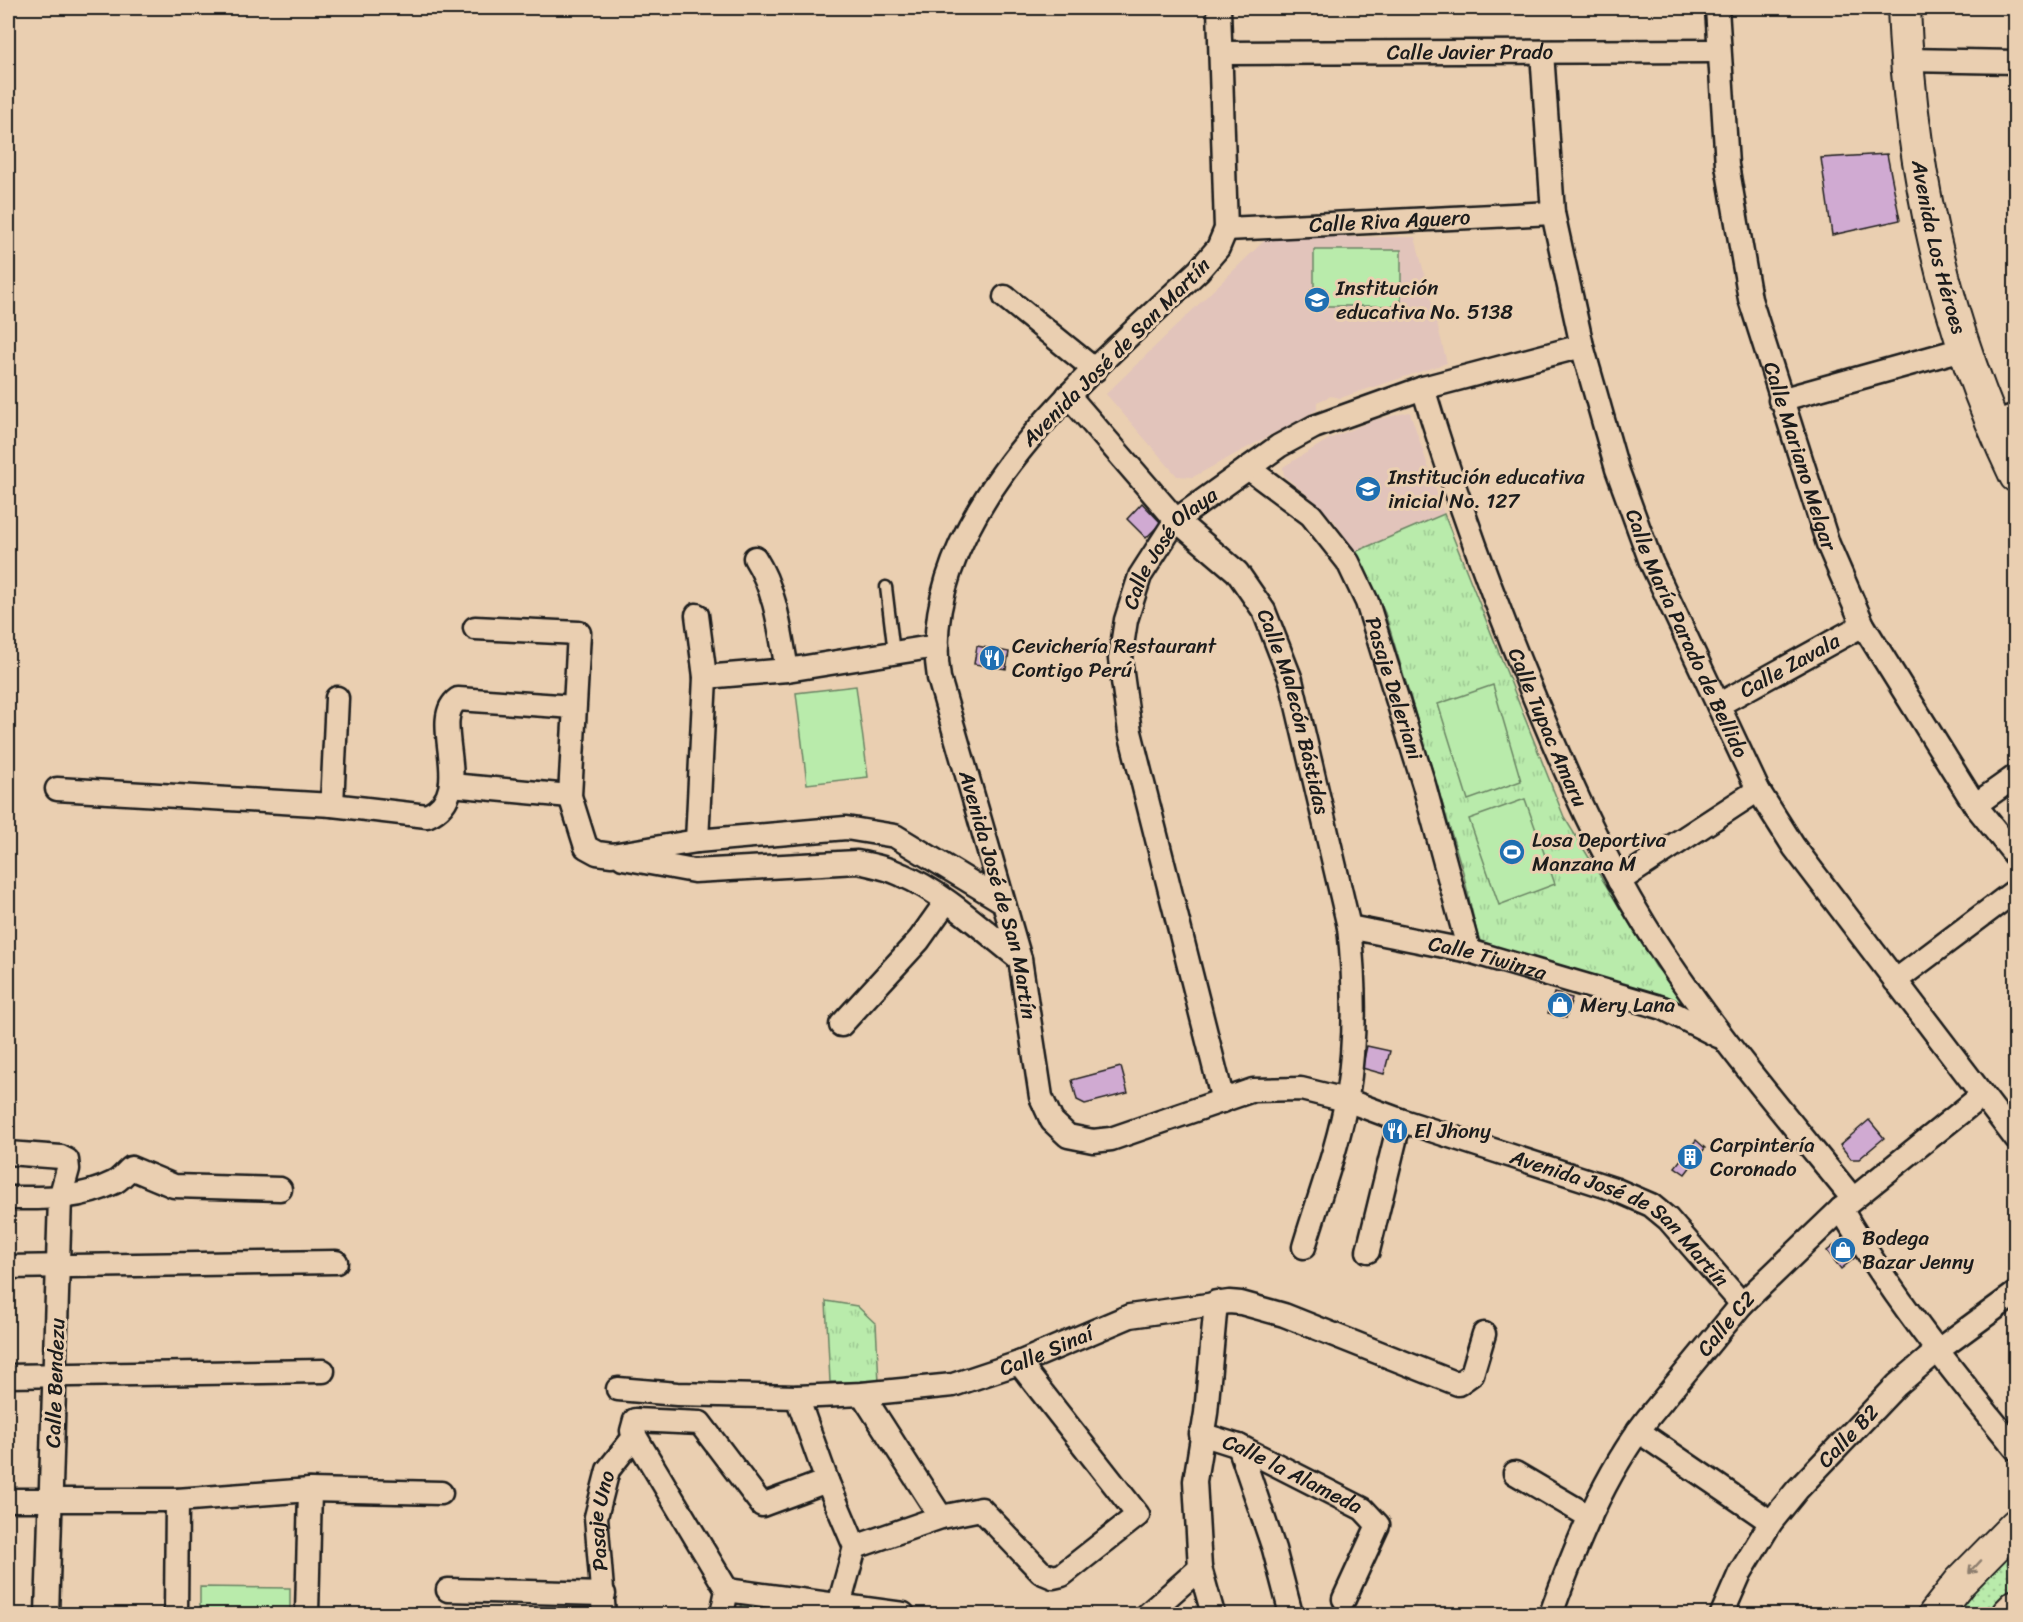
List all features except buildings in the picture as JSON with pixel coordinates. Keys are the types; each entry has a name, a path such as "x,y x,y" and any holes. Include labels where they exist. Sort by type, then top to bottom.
{"street":[{"path":"1219,8 1226,230"},
{"name":"Calle Mariano Melgar","path":"1717,8 1727,165 1750,299 1780,400 1828,544 1863,625 1975,805 2016,856"},
{"name":"Avenida Los Héroes","path":"1905,8 1906,60 1917,150 1943,274 1963,349 2003,419 2016,476"},
{"name":"Calle Javier Prado","path":"1221,53 1719,51"},
{"name":"Calle María Parado de Bellido","path":"1542,52 1553,213 1582,346 1617,470 1651,562 1758,790 1794,848 2016,1139"},
{"path":"1906,60 2016,62"},
{"name":"Calle Riva Aguero","path":"1226,230 1553,213"},
{"name":"Avenida José de San Martín","path":"1226,230 1218,248 1199,270 1068,395 1014,457 968,531 947,582 937,626 936,659 944,697 1020,958 1041,1097 1052,1121 1068,1136 1093,1142 1111,1139 1252,1090 1286,1088 1346,1100 1400,1120 1614,1189 1651,1205 1668,1219 1742,1304"},
{"path":"1005,297 1095,370"},
{"name":"Calle José Olaya","path":"1223,1101 1130,732 1119,659 1126,620 1140,576 1176,520 1248,468 1314,427 1423,388 1582,346"},
{"path":"1780,400 1963,349"},
{"name":"Calle Tupac Amaru","path":"1423,388 1452,486 1490,590 1558,754 1619,881 1646,927 1725,1039 1847,1204 1866,1253 1937,1351 2016,1449"},
{"name":"Calle Malecón Bástidas","path":"1068,395 1176,520 1244,580 1264,611 1278,641 1291,680 1349,927 1353,963 1351,1068 1346,1100 1304,1247"},
{"name":"Pasaje Deleriani","path":"1248,468 1311,515 1348,562 1367,602 1424,785 1469,951"},
{"path":"755,558 766,575 777,613 787,670"},
{"path":"697,615 705,677 697,841"},
{"name":"Calle Zavala","path":"1718,705 1863,625"},
{"path":"475,628 579,633 570,796 586,846 597,853 694,871 857,862 904,875 946,902 1020,958"},
{"path":"705,677 787,670 937,646"},
{"path":"332,805 337,698"},
{"path":"57,789 332,805 427,816 447,802 451,785 449,714 453,703 458,699 574,707"},
{"path":"1975,805 2016,776"},
{"path":"451,785 570,796"},
{"path":"1619,881 1758,790"},
{"path":"612,855 697,841 846,828 895,836 1002,901"},
{"path":"1895,981 2016,890"},
{"path":"841,1025 919,940 946,902"},
{"name":"Calle Tiwinza","path":"1349,927 1469,951 1663,1008 1725,1039"},
{"name":"Calle C2","path":"1551,1614 1590,1517 1638,1431 1742,1304 1847,1204 1981,1096"},
{"path":"1368,1251 1400,1120"},
{"name":"Calle Bendezu","path":"8,1153 61,1157 68,1160 68,1169 60,1198 57,1377 50,1500 47,1614"},
{"path":"8,1198 60,1198 85,1194 115,1183 131,1168 174,1186 280,1189"},
{"path":"8,1267 336,1262"},
{"name":"Calle B2","path":"1722,1614 1740,1573 1771,1522 1797,1490 1897,1386 1937,1351 2016,1293"},
{"path":"1213,1614 1200,1568 1195,1481 1206,1413 1216,1302"},
{"name":"Calle Sinaí","path":"618,1389 677,1394 797,1397 862,1394 953,1385 1019,1362 1130,1316 1216,1302 1241,1303 1284,1315 1458,1384 1472,1374 1484,1334"},
{"path":"855,1547 941,1517 981,1509 1041,1572 1053,1577 1062,1575 1138,1515 1019,1362"},
{"path":"8,1376 323,1371"},
{"path":"862,1394 941,1517"},
{"path":"797,1397 827,1480 855,1547 839,1605"},
{"name":"Pasaje Uno","path":"604,1604 596,1517 608,1470 635,1436 632,1431 635,1420 700,1423 762,1505 827,1480"},
{"path":"1638,1431 1771,1522"},
{"name":"Calle la Alameda","path":"1201,1434 1239,1446 1362,1509 1378,1525 1344,1599"},
{"path":"635,1436 727,1590 722,1614"},
{"path":"1239,1446 1274,1549 1291,1614"},
{"path":"1515,1473 1590,1517"},
{"path":"8,1500 177,1500 310,1490 441,1492"},
{"path":"307,1614 310,1490"},
{"path":"176,1614 177,1500"},
{"path":"1935,1614 1968,1574 2016,1525"},
{"path":"1148,1614 1200,1568"},
{"path":"448,1590 604,1604"},
{"path":"727,1590 903,1614"},
{"path":"2008,1614 2016,1606"}],"lane":[{"path":"886,587 894,653"}],"shaded area":[{"name":"Institución educativa No. 5138","path":"1268,237 1415,237 1447,363 1340,398 1331,396 1317,402 1317,410 1193,477 1177,476 1106,394"},
{"name":"Institución educativa inicial No. 127","path":"1410,412 1444,514 1355,552 1336,523 1316,502 1284,476 1283,467 1329,439 1374,420"}],"green space":[{"path":"1314,250 1401,250 1401,306 1314,306"},
{"path":"1444,514 1564,817 1656,967 1684,997 1682,1005 1479,942 1463,872 1385,613 1355,552"},
{"path":"1493,685 1521,781 1468,800 1438,704"},
{"path":"856,686 868,777 807,784 796,693"},
{"name":"Losa Deportiva Manzana M","path":"1525,799 1555,884 1499,905 1469,819"},
{"path":"826,1301 857,1306 876,1324 879,1382 830,1382"},
{"path":"2015,1534 2015,1589 1993,1614 1946,1614"},
{"path":"200,1587 290,1588 290,1614 200,1614"},
{"path":"742,1602 810,1614 740,1614"}],"place":[{"name":"Institución educativa No. 5138","path":"1317,300"},
{"name":"Institución educativa inicial No. 127","path":"1368,489"},
{"name":"Cevichería Restaurant Contigo Perú","path":"992,658"},
{"name":"Losa Deportiva Manzana M","path":"1512,852"},
{"name":"Mery Lana","path":"1560,1005"},
{"name":"El Jhony","path":"1395,1131"},
{"name":"Carpintería Coronado","path":"1690,1157"},
{"name":"Bodega Bazar Jenny","path":"1843,1250"}]}
